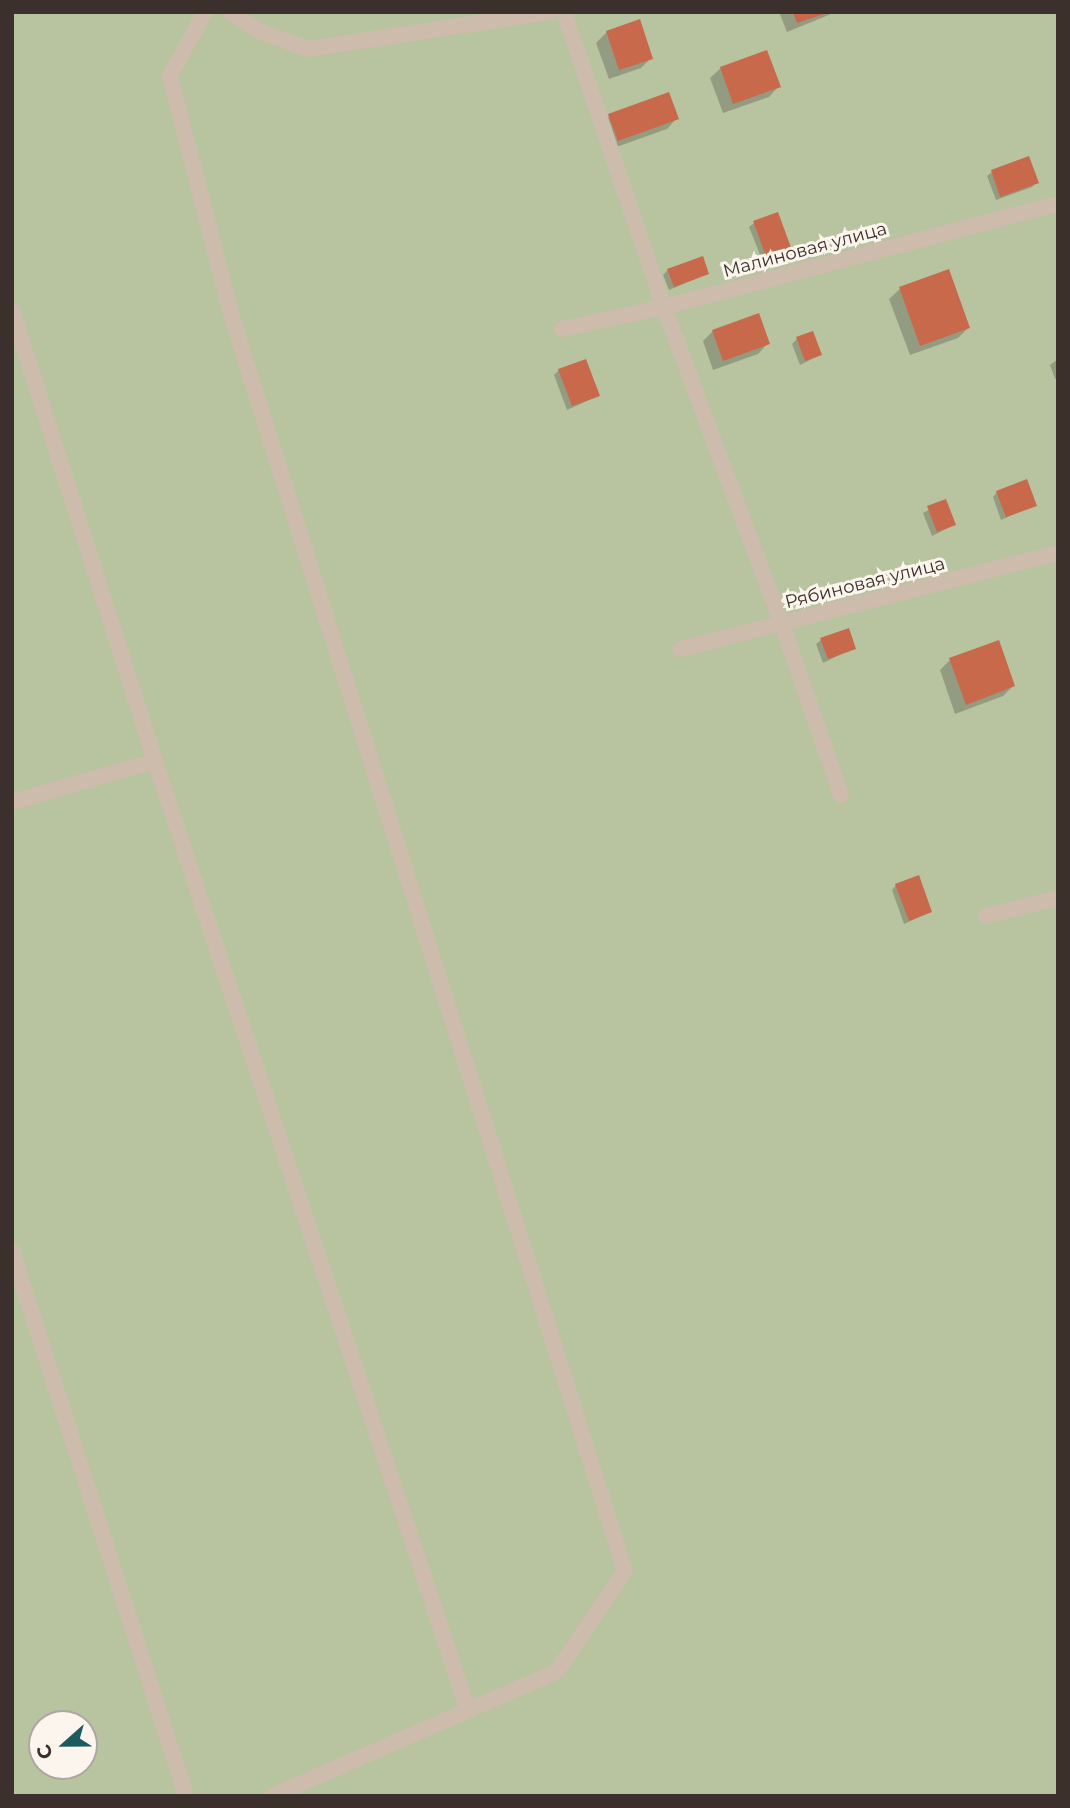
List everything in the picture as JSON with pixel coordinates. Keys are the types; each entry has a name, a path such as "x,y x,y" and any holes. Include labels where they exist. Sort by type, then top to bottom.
{"lane":[{"path":"205,12 170,76 231,314 625,1571 556,1672 272,1796"},
{"path":"230,12 259,31 308,49 549,12"},
{"path":"564,12 664,307 782,624 841,795"},
{"name":"Малиновая улица","path":"562,329 664,307 1058,204"},
{"path":"12,310 155,761 468,1710"},
{"name":"Рябиновая улица","path":"681,649 1058,553"},
{"path":"12,802 155,761"},
{"path":"986,916 1058,898"},
{"path":"12,1251 186,1796"}],"green space":[{"path":"12,12 1058,12 1058,1796 12,1796"}],"building":[{"path":"793,12 827,12 827,13 797,23"},
{"path":"640,19 653,59 619,70 606,31"},
{"path":"767,50 781,87 733,104 720,67"},
{"path":"669,92 679,119 618,141 608,114"},
{"path":"1029,156 1039,183 1000,197 991,170"},
{"path":"778,212 793,253 768,262 753,221"},
{"path":"703,256 709,274 674,287 667,269"},
{"path":"949,269 970,328 920,346 899,287"},
{"path":"759,313 770,344 723,361 712,330"},
{"path":"813,331 822,355 805,361 796,337"},
{"path":"586,359 600,396 572,406 558,369"},
{"path":"1027,479 1037,506 1006,517 996,491"},
{"path":"946,499 956,525 937,532 927,506"},
{"path":"849,628 856,649 828,659 820,638"},
{"path":"999,640 1015,686 966,705 949,658"},
{"path":"919,875 932,912 909,921 895,884"}]}
